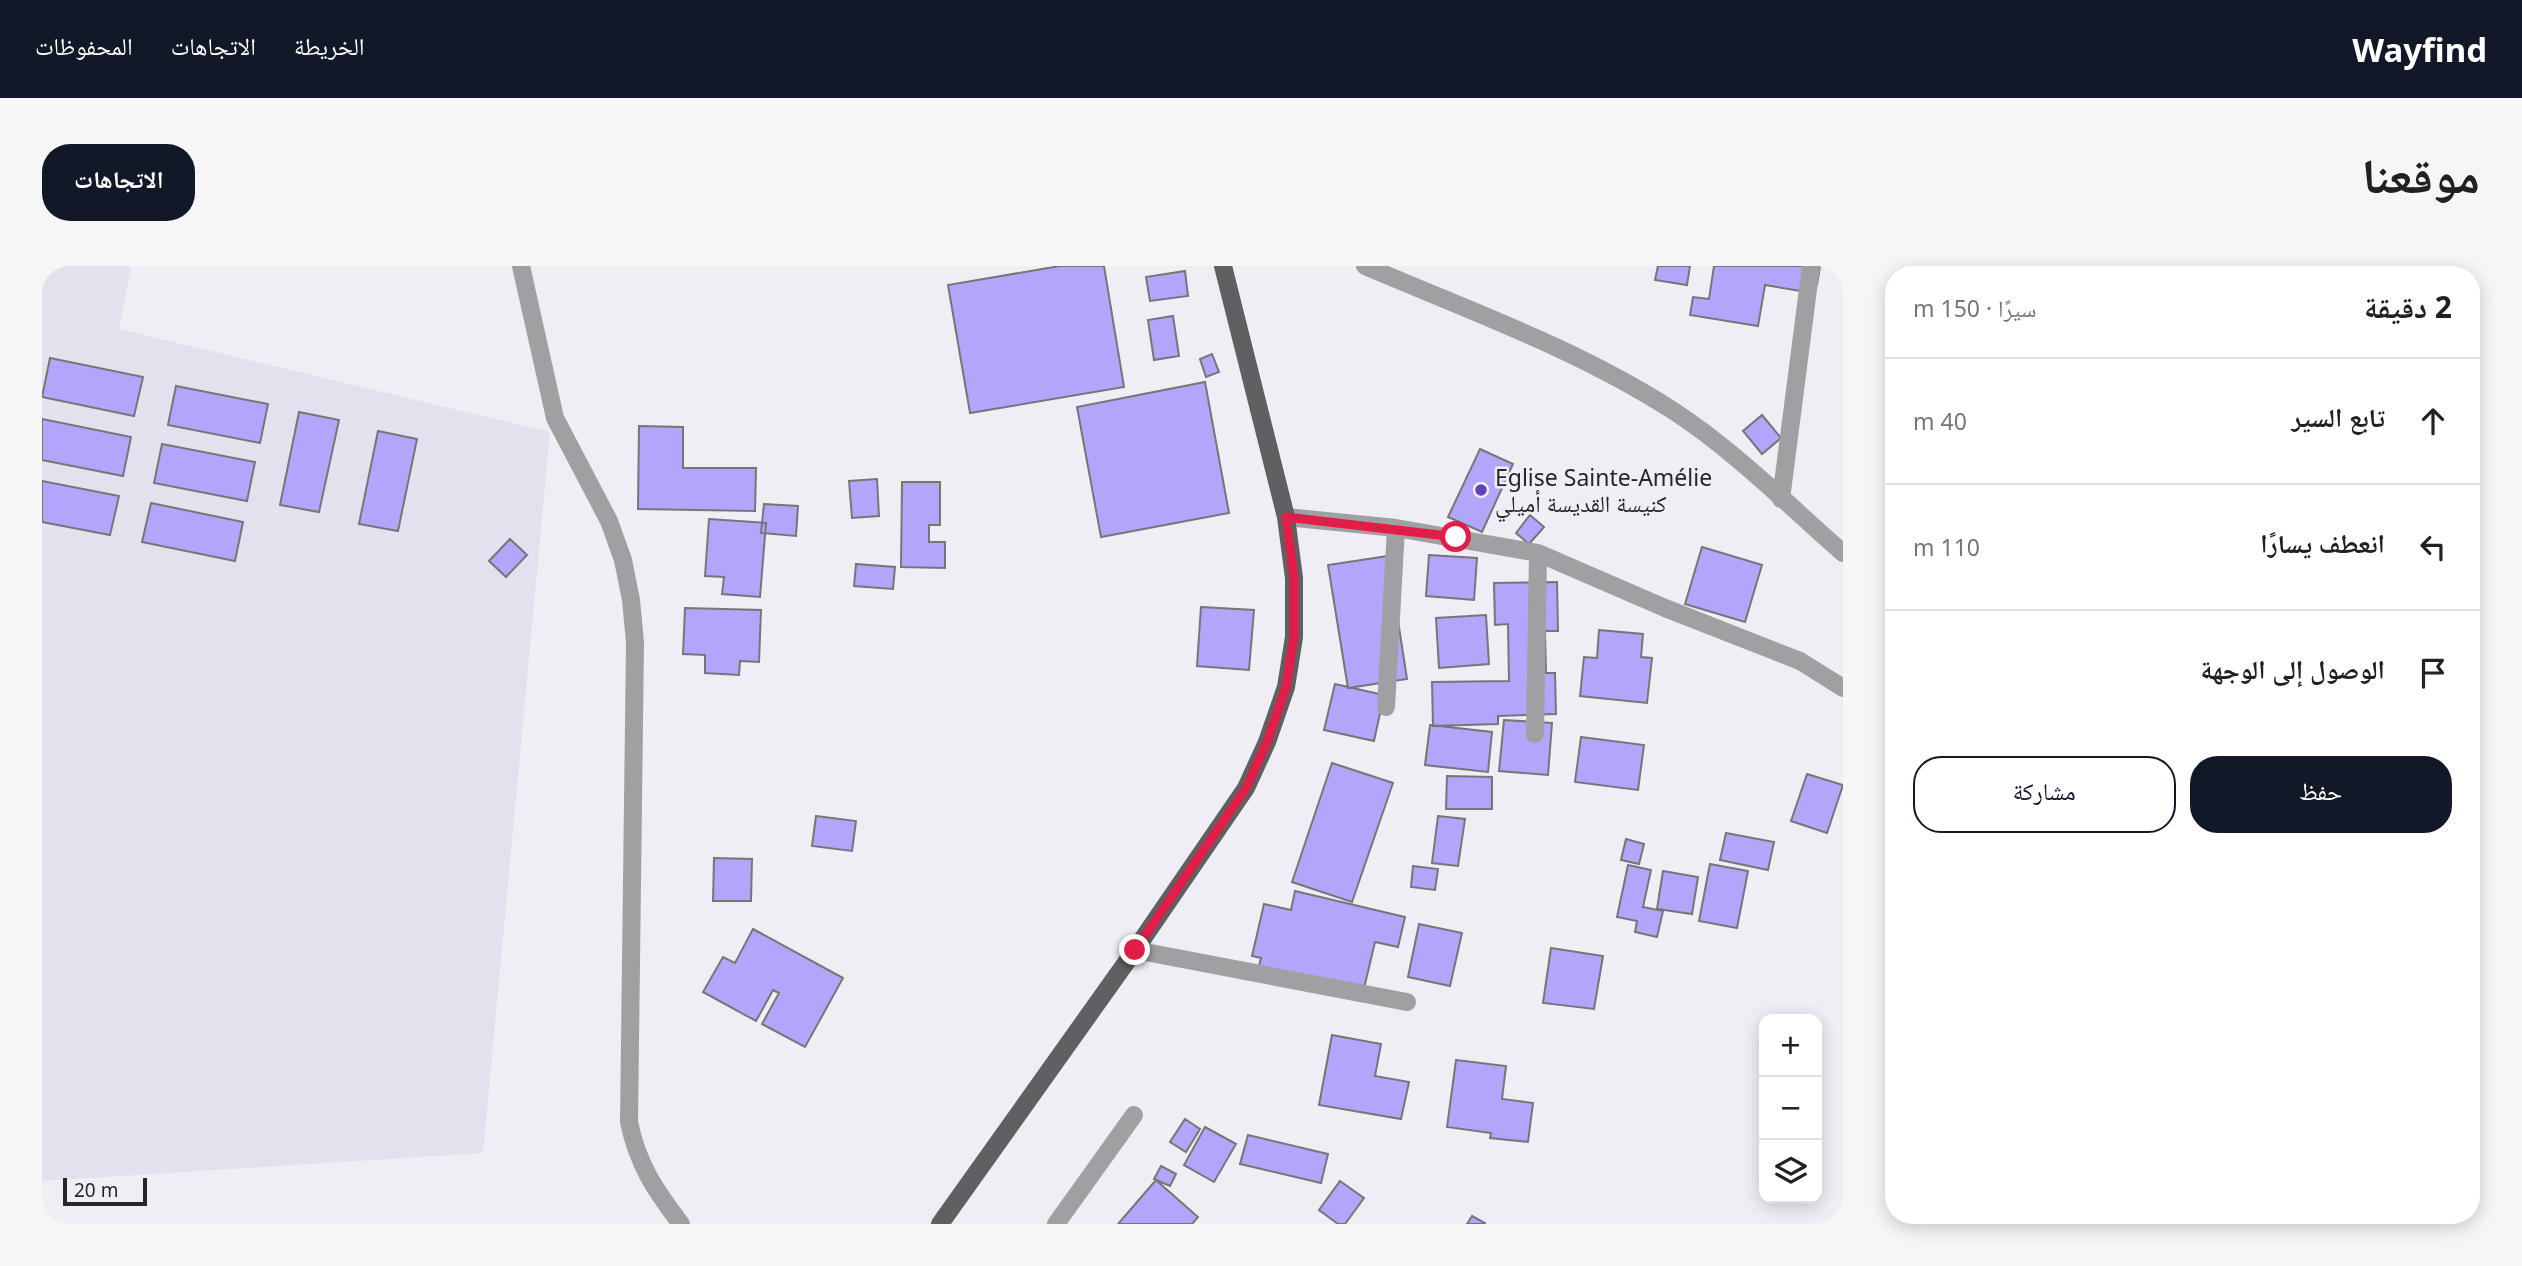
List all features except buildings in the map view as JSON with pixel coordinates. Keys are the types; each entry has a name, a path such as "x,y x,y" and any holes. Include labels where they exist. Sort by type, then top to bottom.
{"main road":[{"path":"940,1224 1135,950 1246,788 1267,742 1286,687 1294,637 1294,578 1286,517 1223,266"}],"street":[{"path":"521,266 555,418 609,521 623,559 631,600 635,642 629,1122 642,1167 653,1187 681,1224"},
{"path":"1365,266 1551,346 1633,386 1711,437 1843,553"},
{"path":"1781,499 1811,266"},
{"path":"1286,517 1396,528 1538,553 1665,608 1800,661 1843,688"},
{"path":"1386,707 1396,528"},
{"path":"1535,734 1538,553"},
{"path":"1135,950 1407,1002"},
{"path":"1056,1224 1135,1115"}],"shaded area":[{"path":"42,266 131,266 119,329 550,432 483,1153 42,1181"}],"place":[{"name":"Eglise Sainte-Amélie كنيسة القديسة أميلي","path":"1481,490"}],"route":[{"path":"1135,950 1246,788 1267,742 1286,687 1294,637 1294,578 1286,517 1456,537"}]}
